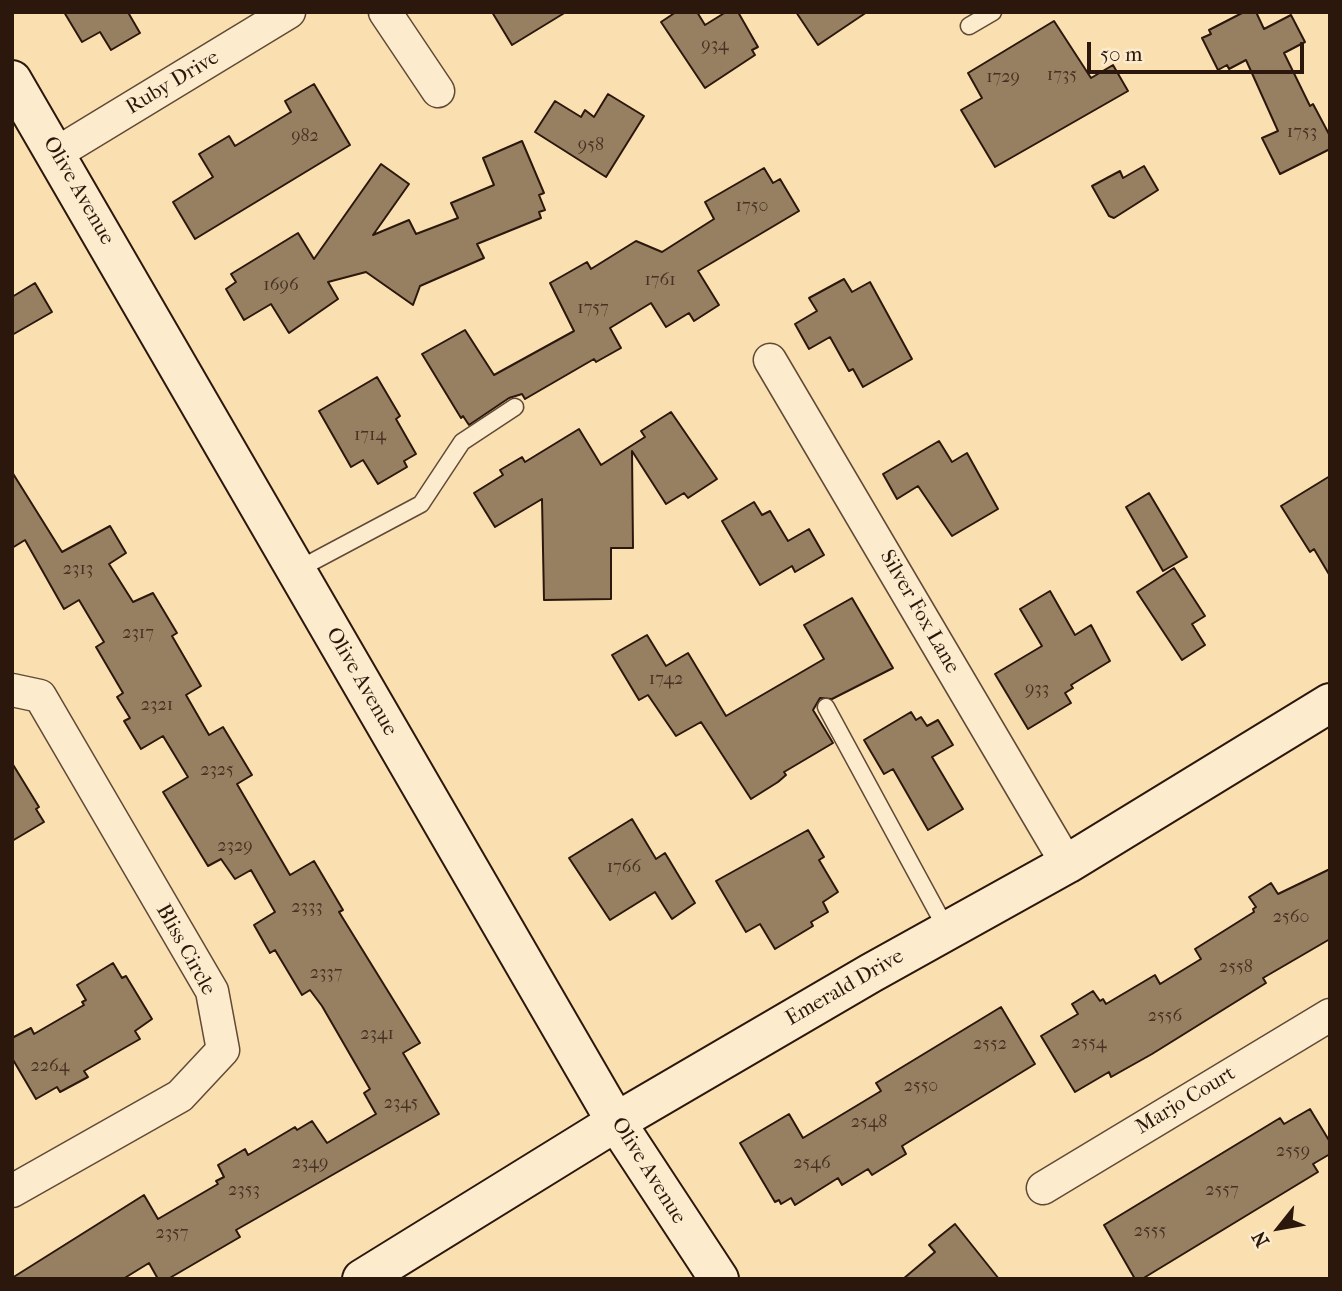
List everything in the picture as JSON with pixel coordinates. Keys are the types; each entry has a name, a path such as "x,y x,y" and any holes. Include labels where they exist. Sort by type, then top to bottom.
{"main road":[{"name":"Olive Avenue","path":"12,80 57,153 616,1122 719,1279"},
{"name":"Emerald Drive","path":"362,1279 616,1122 947,930 1067,864 1330,703"}],"street":[{"name":"Ruby Drive","path":"57,153 289,12"},
{"path":"386,12 438,91"},
{"name":"Silver Fox Lane","path":"771,360 1067,864"},
{"name":"Bliss Circle","path":"12,691 40,696 74,751 212,991 223,1050 180,1096 12,1191"},
{"name":"Marjo Court","path":"1043,1188 1330,1015"}],"lane":[{"path":"969,26 993,12"},
{"path":"297,570 421,504 462,442 515,407"},
{"path":"827,707 947,930"}],"building":[{"path":"64,12 132,12 129,14 140,33 111,50 100,32 82,42"},
{"path":"492,12 566,12 512,45"},
{"path":"676,12 697,12 705,25 726,12 738,12 758,47 752,50 755,55 705,88 661,22"},
{"path":"796,12 867,12 818,45"},
{"path":"1244,12 1256,12 1264,29 1291,15 1305,42 1284,53 1310,106 1313,104 1330,136 1330,149 1280,174 1262,138 1278,131 1246,60 1229,69 1227,65 1218,70 1202,38 1211,34 1209,30"},
{"path":"1054,21 1091,78 1113,65 1128,91 995,167 961,110 982,98 968,73"},
{"path":"314,84 350,145 195,239 173,202 213,177 199,154 229,136 235,146 291,112 285,101"},
{"path":"608,94 644,116 606,177 535,132 555,101 581,117 585,110 594,117"},
{"path":"522,141 544,193 539,195 545,210 539,212 541,218 477,244 484,258 420,286 413,305 366,272 328,282 338,299 289,333 271,304 244,320 226,289 236,282 231,274 298,233 314,259 381,164 409,184 373,235 409,220 416,234 458,218 451,203 494,185 483,158"},
{"path":"1144,166 1158,190 1114,218 1109,216 1092,186 1120,171 1123,178"},
{"path":"764,168 773,183 780,179 799,211 698,271 719,305 694,321 689,313 666,327 651,303 610,328 621,348 596,362 594,359 525,399 522,394 509,398 469,425 463,416 461,418 422,354 465,330 494,375 574,331 550,283 587,262 591,269 636,241 662,252 714,219 705,202"},
{"path":"844,279 852,292 870,282 912,359 863,387 853,369 849,371 830,337 809,349 795,324 817,311 809,298"},
{"path":"35,283 52,312 12,335 12,297"},
{"path":"377,377 400,416 396,419 416,454 404,461 407,467 378,484 363,460 351,467 319,411"},
{"path":"671,412 717,479 688,498 684,493 666,504 632,451 633,548 611,548 611,599 544,600 542,499 495,527 474,493 503,475 500,470 522,457 525,462 579,429 601,465 645,437 641,431"},
{"path":"939,441 952,462 967,453 998,509 952,536 918,486 897,499 883,474"},
{"path":"12,472 62,552 110,526 126,553 109,564 133,602 153,593 177,633 172,636 201,686 186,695 209,735 223,727 252,775 237,784 290,875 314,861 343,910 339,912 420,1043 403,1053 439,1114 236,1230 240,1237 168,1279 158,1279 149,1263 123,1279 12,1278 144,1195 158,1219 218,1184 216,1181 224,1177 218,1165 245,1149 248,1155 295,1127 297,1130 312,1121 327,1143 376,1114 364,1093 370,1089 322,1006 310,990 302,995 275,950 270,953 254,925 275,912 251,870 235,879 221,859 208,866 163,792 188,777 163,736 141,749 124,721 130,718 117,697 123,693 96,647 104,642 79,600 64,609 25,540 12,548"},
{"path":"1330,476 1330,576 1314,549 1310,552 1281,506"},
{"path":"1149,493 1187,557 1163,571 1126,507"},
{"path":"754,502 762,515 770,511 788,541 809,529 824,555 795,572 792,566 760,585 722,521"},
{"path":"1174,568 1205,616 1192,624 1205,645 1182,660 1137,592"},
{"path":"1050,591 1075,635 1091,625 1110,661 1071,685 1073,688 1065,693 1071,703 1028,729 995,674 1042,646 1020,609"},
{"path":"852,598 893,668 832,699 820,698 813,710 833,743 784,772 786,775 778,782 751,799 701,722 676,736 648,695 639,700 612,655 647,635 666,666 688,653 726,716 824,659 804,625"},
{"path":"911,712 916,720 921,717 927,726 938,720 953,745 932,757 963,809 928,830 893,769 884,774 864,740"},
{"path":"12,763 39,807 36,809 44,822 12,841"},
{"path":"632,819 656,859 665,853 695,903 672,919 655,892 610,920 569,858"},
{"path":"808,830 824,857 819,860 838,892 823,902 828,912 811,922 813,926 775,949 760,924 746,932 716,881"},
{"path":"1330,869 1330,939 1263,978 1266,983 1152,1054 1111,1077 1109,1072 1075,1092 1041,1036 1078,1014 1072,1004 1093,991 1100,1001 1103,999 1106,1004 1155,975 1160,984 1201,959 1195,949 1254,912 1256,907 1249,897 1271,883 1278,894"},
{"path":"113,963 122,978 126,976 152,1019 135,1031 140,1039 84,1071 88,1077 60,1092 57,1087 36,1099 12,1058 12,1038 31,1028 34,1034 84,1005 82,1002 86,1000 77,985"},
{"path":"1001,1007 1035,1064 902,1146 906,1154 872,1175 868,1169 842,1185 838,1178 795,1205 791,1198 781,1204 779,1200 775,1202 740,1143 789,1114 803,1138 881,1091 876,1083"},
{"path":"1310,1109 1330,1142 1330,1154 1313,1164 1318,1172 1142,1279 1135,1279 1104,1225 1280,1118 1284,1124"},
{"path":"955,1224 999,1279 903,1279 935,1252 929,1245"}]}
